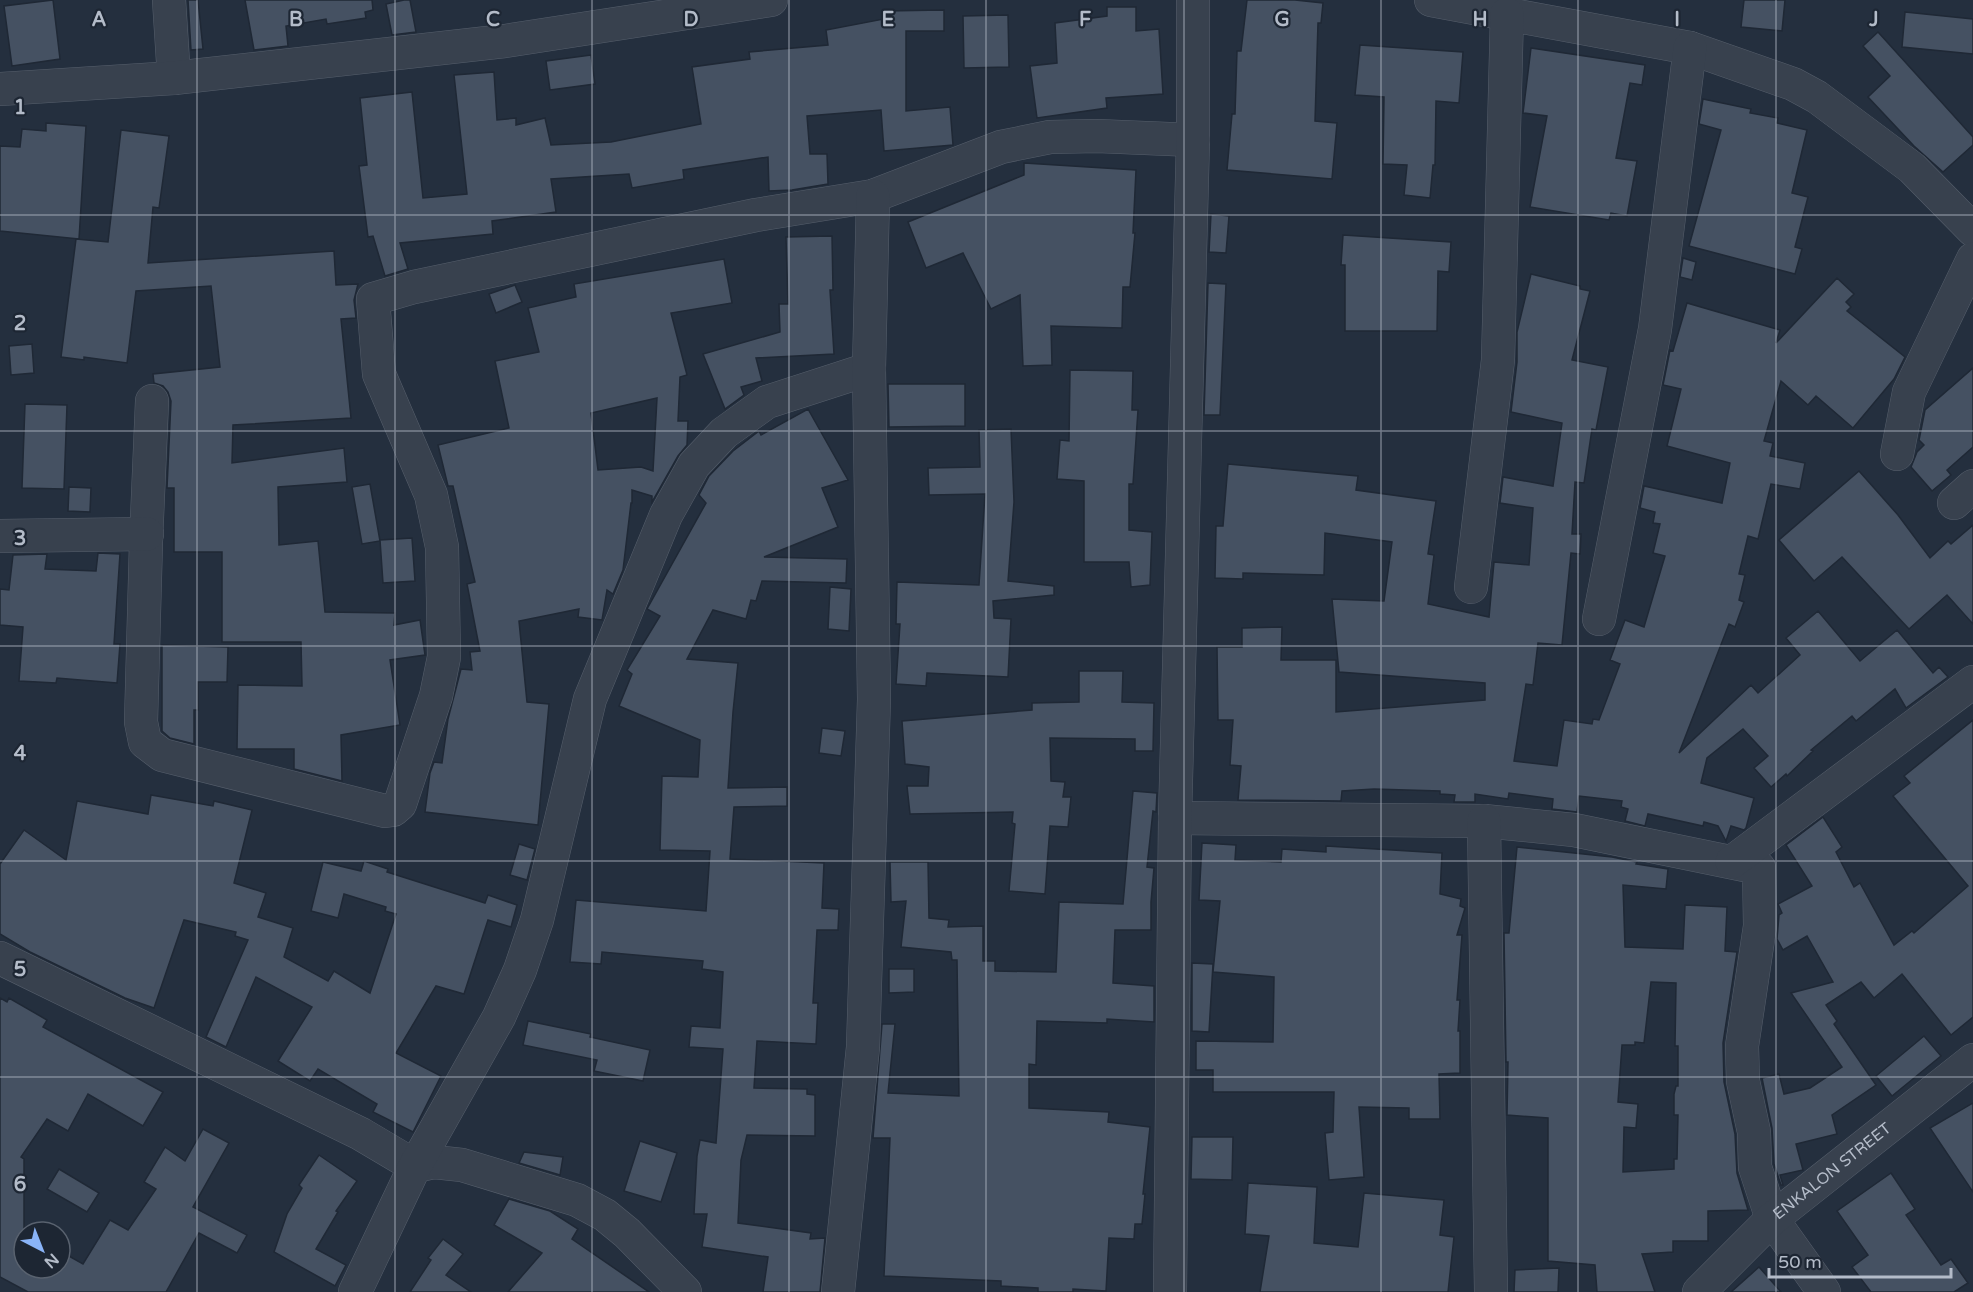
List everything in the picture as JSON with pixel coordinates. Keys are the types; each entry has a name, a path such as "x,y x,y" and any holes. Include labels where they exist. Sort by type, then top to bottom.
{"street":[{"path":"169,0 174,78"},
{"path":"0,89 174,78 505,41 771,0"},
{"path":"1170,1292 1175,818 1194,140 1193,0"},
{"path":"1431,0 1690,48 1793,84 1817,97 1912,168 1973,230"},
{"path":"1471,587 1498,360 1507,15"},
{"path":"1599,619 1655,330 1690,48"},
{"path":"152,401 141,722 145,742 162,754 385,811 393,810 400,804 429,718 444,657 442,547 431,495 379,374 373,299 414,287 756,215 873,196 1001,147 1050,137 1097,136 1194,140"},
{"path":"838,1292 863,1036 874,699 869,369 873,196"},
{"path":"1897,454 1909,392 1973,259"},
{"path":"355,1292 415,1166 499,1017 520,970 537,920 590,699 666,515 694,465 724,433 767,402 869,369"},
{"path":"0,536 147,534"},
{"path":"1732,862 1973,682"},
{"path":"1175,818 1484,820 1574,830 1759,868 1760,926 1742,1046 1743,1081 1754,1132 1755,1167 1772,1219 1824,1292"},
{"path":"1484,820 1491,1292"},
{"path":"0,958 362,1134 415,1166 434,1162 462,1165 577,1200 605,1215 627,1233 685,1292"},
{"name":"ENKALON STREET","path":"1699,1292 1772,1219 1973,1060"}],"building":[{"path":"53,0 60,59 12,66 4,6"},
{"path":"188,0 198,0 203,49 191,50"},
{"path":"245,0 372,0 373,10 365,12 366,18 327,24 326,19 286,26 288,46 254,50"},
{"path":"410,0 416,32 392,35 386,4"},
{"path":"1247,0 1295,0 1323,3 1321,23 1318,23 1315,121 1337,123 1332,179 1227,170 1232,114 1235,114 1237,51 1241,51"},
{"path":"1744,0 1785,0 1782,31 1741,27"},
{"path":"1107,7 1136,7 1136,31 1159,29 1163,94 1106,98 1107,108 1037,118 1030,66 1057,63 1055,23 1107,16"},
{"path":"944,10 944,31 906,31 906,111 950,107 953,145 884,151 881,110 807,116 810,154 827,154 828,184 769,191 768,157 683,170 684,179 632,188 629,174 551,179 556,212 492,221 493,234 400,243 408,269 385,276 373,236 368,237 359,166 367,165 360,98 412,92 423,198 467,194 454,75 494,72 497,120 516,118 516,125 545,118 551,145 611,142 701,124 692,67 750,59 749,52 828,45 826,30 884,19 884,11"},
{"path":"1905,12 1973,19 1973,54 1902,47"},
{"path":"1008,15 1009,67 964,68 963,16"},
{"path":"1878,32 1973,137 1973,145 1943,172 1914,146 1868,97 1890,76 1863,46"},
{"path":"1360,45 1463,52 1459,103 1436,101 1435,165 1433,165 1430,198 1404,195 1407,165 1383,164 1384,97 1355,95"},
{"path":"1531,48 1645,65 1642,85 1630,83 1616,158 1637,161 1627,216 1611,213 1609,220 1530,207 1547,116 1523,113"},
{"path":"591,55 595,84 550,90 546,61"},
{"path":"1703,99 1751,109 1750,113 1778,118 1777,123 1807,130 1792,193 1808,197 1795,247 1802,249 1795,274 1689,246 1721,130 1699,124"},
{"path":"46,123 86,126 79,239 0,231 0,146 20,147 22,129 46,131"},
{"path":"121,130 169,136 159,208 153,207 148,263 334,251 336,285 358,284 354,300 356,318 341,319 351,418 233,425 232,463 344,448 347,482 278,487 279,545 318,541 325,612 395,613 394,625 420,620 425,655 390,660 400,725 341,735 342,781 294,769 294,749 237,749 238,685 302,686 301,642 222,642 222,552 174,552 174,488 167,488 171,401 163,386 154,383 153,374 220,367 211,286 136,291 127,363 84,357 84,360 61,357 76,239 108,242"},
{"path":"1024,163 1136,170 1133,233 1135,233 1130,287 1123,287 1122,328 1051,326 1052,365 1023,366 1020,295 991,309 963,253 926,268 908,222 1024,175"},
{"path":"1211,214 1229,216 1226,253 1209,252"},
{"path":"1343,235 1451,242 1449,272 1438,271 1437,331 1345,331 1345,265 1341,265"},
{"path":"832,236 833,290 830,290 834,354 756,358 762,381 741,387 744,395 725,409 703,354 780,332 779,304 788,304 786,237"},
{"path":"1683,258 1696,262 1692,280 1680,277"},
{"path":"724,259 732,303 671,313 687,375 680,377 678,421 688,421 687,445 678,456 652,502 652,496 632,490 623,570 613,594 607,590 602,620 578,617 579,609 519,621 527,702 549,704 538,825 425,812 430,773 434,762 442,763 448,719 461,669 472,670 470,652 480,651 467,584 475,582 453,486 448,486 438,445 509,428 495,361 539,352 528,308 576,297 574,284","holes":["657,398 653,471 641,467 598,470 591,413"]},
{"path":"1531,274 1580,286 1580,289 1590,291 1572,360 1608,367 1596,430 1592,429 1584,483 1575,482 1572,534 1581,534 1580,554 1571,553 1562,645 1538,643 1533,685 1526,684 1514,761 1557,766 1564,720 1592,724 1593,719 1599,720 1620,664 1610,660 1625,620 1644,627 1665,556 1653,553 1660,524 1653,523 1655,512 1640,508 1644,486 1722,503 1730,463 1667,446 1681,389 1663,385 1670,350 1673,351 1687,303 1780,330 1776,343 1837,278 1854,294 1846,302 1851,307 1847,311 1905,357 1894,379 1853,428 1816,396 1808,405 1781,381 1764,441 1773,443 1770,456 1805,463 1800,489 1771,484 1758,539 1748,536 1739,574 1745,575 1739,600 1744,602 1735,627 1729,624 1679,753 1751,685 1758,693 1800,655 1786,638 1818,611 1860,661 1897,630 1933,673 1939,667 1948,677 1906,708 1895,689 1856,721 1852,716 1811,750 1813,751 1787,776 1786,774 1771,787 1754,768 1768,756 1743,729 1707,758 1701,783 1754,798 1746,828 1744,830 1731,826 1726,841 1718,826 1704,822 1703,826 1648,814 1645,826 1625,821 1628,809 1621,807 1622,801 1579,796 1577,812 1552,809 1553,799 1509,793 1508,799 1475,794 1475,802 1454,802 1455,795 1440,794 1440,791 1374,789 1342,791 1341,801 1238,800 1241,766 1230,765 1233,720 1218,720 1217,647 1242,647 1242,628 1282,627 1281,660 1336,660 1336,712 1485,700 1485,683 1339,672 1332,599 1384,601 1392,542 1325,533 1324,575 1243,573 1243,579 1215,578 1216,526 1223,526 1228,464 1358,476 1356,490 1436,501 1428,554 1434,555 1428,604 1489,617 1494,562 1529,565 1533,508 1500,503 1503,477 1553,486 1562,423 1511,412 1517,362 1517,332"},
{"path":"1208,283 1226,284 1220,415 1204,415"},
{"path":"515,285 522,302 496,313 489,294"},
{"path":"32,344 34,373 11,375 9,346"},
{"path":"1973,368 1973,447 1947,470 1951,475 1932,491 1911,467 1917,452 1924,445 1919,440 1925,410"},
{"path":"1070,370 1133,371 1132,410 1138,410 1133,484 1129,484 1129,530 1152,532 1150,585 1131,587 1129,562 1084,562 1084,481 1057,479 1060,440 1069,441"},
{"path":"888,384 965,384 965,426 889,427"},
{"path":"25,404 67,405 64,489 22,488"},
{"path":"808,409 848,480 822,488 838,527 764,557 847,559 846,583 762,581 756,601 751,600 746,619 713,610 687,659 738,663 728,788 787,787 787,806 734,807 730,859 824,863 822,908 839,909 838,930 817,930 813,1003 818,1003 816,1044 757,1041 754,1088 807,1089 807,1094 815,1095 815,1136 747,1135 741,1160 738,1223 811,1233 810,1239 825,1238 820,1292 763,1292 768,1257 702,1247 707,1214 694,1214 700,1140 716,1143 723,1049 689,1047 691,1026 720,1028 723,972 702,969 703,961 602,952 601,964 570,962 576,900 706,911 710,851 660,850 662,776 698,777 700,740 619,706 632,674 627,670 660,616 647,609 706,503 699,495 709,476 733,451 759,431 761,435"},
{"path":"1011,429 1014,502 1008,581 1054,586 1054,595 993,601 994,618 1011,619 1008,677 927,673 926,686 896,684 900,624 896,624 897,582 979,585 985,494 929,495 928,468 980,467 979,430"},
{"path":"1859,471 1898,515 1930,558 1948,541 1951,544 1973,525 1973,624 1947,595 1909,629 1842,557 1814,581 1779,540"},
{"path":"370,484 380,541 362,544 352,487"},
{"path":"69,487 91,488 90,512 68,511"},
{"path":"412,538 415,581 383,583 380,540"},
{"path":"98,553 120,554 114,644 120,644 117,683 57,678 56,683 19,681 23,627 0,625 0,589 9,590 13,555 47,554 45,569 96,571"},
{"path":"830,587 851,589 849,631 828,629"},
{"path":"162,645 228,647 227,682 198,682 198,710 194,710 194,744 170,738 162,731"},
{"path":"1079,671 1123,671 1122,702 1154,703 1153,751 1135,751 1135,739 1050,738 1051,781 1065,782 1063,797 1071,797 1068,827 1050,826 1045,894 1009,891 1015,824 1012,823 1013,812 910,814 907,786 928,786 929,767 905,764 902,721 1032,710 1032,703 1079,702"},
{"path":"1973,720 1973,1017 1951,1035 1902,974 1874,998 1861,982 1826,1005 1837,1021 1834,1024 1876,1085 1832,1115 1837,1134 1796,1144 1803,1170 1780,1175 1783,1185 1781,1185 1774,1164 1772,1128 1762,1078 1779,1074 1784,1094 1810,1088 1842,1067 1791,993 1833,982 1807,936 1783,950 1777,939 1779,915 1782,913 1778,904 1812,886 1786,845 1823,817 1842,847 1836,852 1854,887 1860,883 1894,945 1912,931 1914,933 1968,886 1893,796 1910,783 1904,776"},
{"path":"822,728 845,731 841,756 819,753"},
{"path":"1133,791 1157,793 1147,867 1154,868 1151,930 1115,930 1113,983 1154,986 1154,1022 1107,1019 1107,1023 1037,1021 1036,1065 1029,1064 1029,1108 1109,1112 1108,1122 1150,1127 1142,1224 1135,1224 1134,1239 1109,1238 1106,1291 1073,1289 1073,1292 1038,1292 1038,1288 1001,1286 1001,1281 884,1276 890,1138 873,1138 882,1024 895,1024 888,1093 959,1096 957,960 952,960 951,952 901,947 906,901 891,902 890,862 928,862 929,918 949,920 948,927 983,926 983,961 995,961 995,971 1056,972 1059,902 1123,904"},
{"path":"151,795 213,806 214,801 252,810 234,883 266,893 258,917 293,928 284,957 328,981 334,971 370,993 396,914 385,911 386,907 344,894 338,918 311,911 323,862 361,871 364,861 388,869 387,872 485,903 488,895 517,905 511,927 488,920 464,994 436,986 396,1053 441,1076 413,1132 373,1112 377,1104 318,1069 310,1081 278,1061 312,1007 256,977 226,1047 206,1037 248,940 235,936 236,932 184,920 154,1008 125,998 30,952 0,934 0,864 24,830 66,860 77,801 148,814"},
{"path":"1202,843 1236,845 1235,860 1281,862 1282,849 1326,852 1326,846 1442,853 1440,894 1461,899 1460,906 1465,908 1457,935 1462,935 1457,1000 1460,1000 1458,1031 1460,1031 1460,1073 1439,1074 1440,1119 1409,1119 1409,1108 1359,1107 1364,1177 1329,1180 1325,1133 1333,1132 1334,1092 1213,1092 1213,1070 1196,1070 1196,1041 1273,1042 1274,977 1213,972 1220,901 1199,900"},
{"path":"519,844 535,849 527,880 510,875"},
{"path":"1517,847 1612,857 1637,862 1636,864 1668,869 1666,889 1623,885 1625,947 1683,949 1685,905 1727,907 1725,951 1737,952 1723,1043 1724,1082 1735,1134 1737,1173 1748,1210 1708,1211 1708,1241 1673,1241 1673,1252 1642,1254 1655,1292 1597,1292 1595,1265 1548,1261 1548,1118 1507,1115 1508,1062 1506,1062 1504,933 1509,933","holes":["1651,982 1676,983 1675,1046 1678,1046 1678,1086 1674,1094 1674,1115 1678,1115 1677,1159 1674,1159 1674,1169 1623,1172 1624,1127 1636,1128 1638,1104 1618,1102 1622,1045 1635,1045 1635,1042 1644,1043"]},
{"path":"1192,963 1213,964 1209,1032 1192,1031"},
{"path":"889,969 914,969 914,992 889,993"},
{"path":"0,998 7,1002 9,998 47,1020 43,1027 163,1092 143,1126 88,1094 68,1131 47,1119 21,1157 24,1159 24,1220 12,1220 12,1280 72,1280 72,1258 83,1264 110,1220 128,1230 156,1189 144,1182 165,1147 185,1161 203,1129 229,1143 193,1207 247,1235 237,1253 199,1233 166,1292 28,1292 0,1277"},
{"path":"528,1021 591,1034 590,1037 650,1050 643,1081 594,1071 597,1060 523,1045"},
{"path":"1924,1036 1941,1056 1892,1096 1876,1076"},
{"path":"1973,1103 1973,1192 1930,1128"},
{"path":"1192,1137 1233,1137 1232,1180 1191,1179"},
{"path":"640,1141 677,1153 661,1202 624,1191"},
{"path":"524,1152 563,1157 560,1175 519,1163"},
{"path":"319,1155 357,1181 336,1211 338,1212 316,1249 346,1265 335,1286 274,1252 287,1214 302,1188 299,1185"},
{"path":"59,1169 99,1193 87,1212 47,1189"},
{"path":"1891,1173 1915,1209 1906,1215 1941,1265 1951,1259 1968,1283 1954,1292 1871,1292 1852,1267 1868,1255 1837,1211"},
{"path":"1248,1183 1317,1187 1314,1243 1358,1247 1364,1193 1444,1200 1440,1235 1454,1237 1448,1292 1260,1292 1269,1236 1245,1234"},
{"path":"509,1199 550,1211 578,1229 572,1239 649,1292 508,1292 542,1253 494,1225"},
{"path":"443,1239 463,1254 446,1275 471,1292 410,1292 431,1260 428,1258"},
{"path":"1759,1267 1781,1292 1731,1292"},
{"path":"1559,1268 1558,1292 1514,1292 1515,1270"}]}
